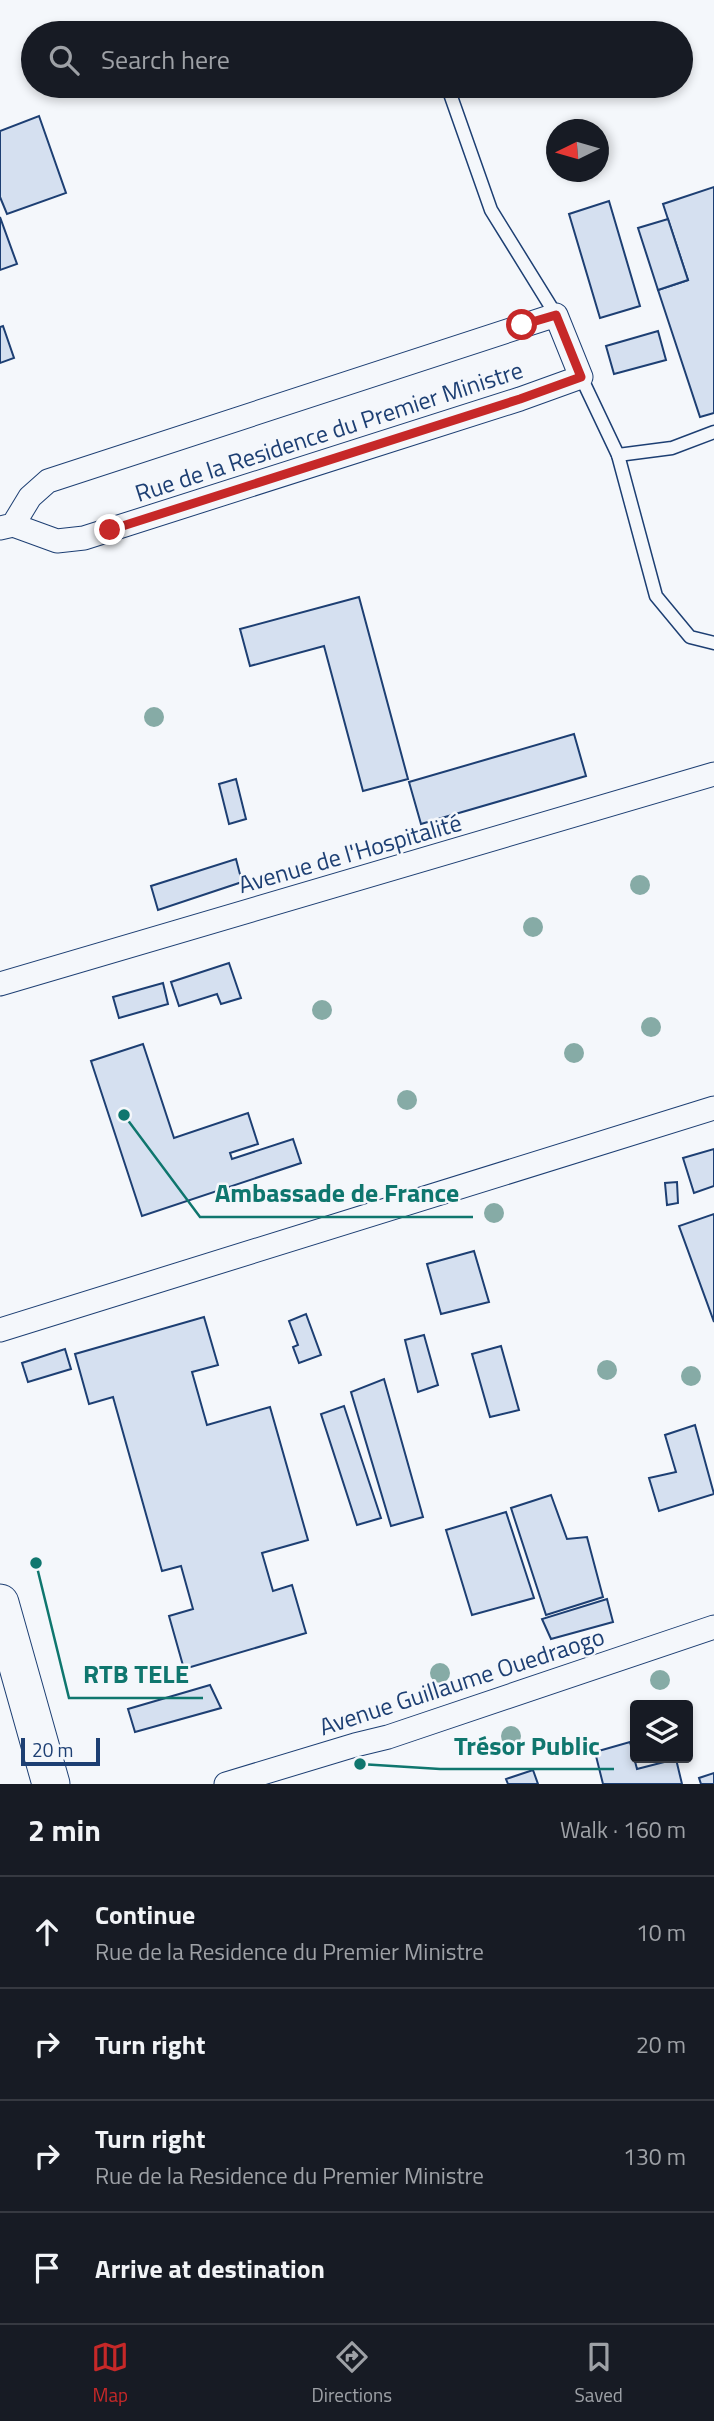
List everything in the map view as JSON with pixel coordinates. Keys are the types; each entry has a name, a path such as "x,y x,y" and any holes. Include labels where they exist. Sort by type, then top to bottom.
{"main road":[{"path":"0,1604 51,1784"},
{"path":"0,1695 29,1784"}],"street":[{"path":"556,315 581,377"},
{"name":"Rue de la Residence du Premier Ministre","path":"556,315 48,481 30,497 7,526 57,541 84,538 520,399 581,377"},
{"name":"Avenue de l'Hospitalité","path":"0,984 714,774"},
{"path":"0,1330 714,1108"},
{"name":"Avenue Guillaume Ouedraogo","path":"226,1784 388,1737 714,1627"}],"lane":[{"path":"451,98 491,211 556,315"},
{"path":"581,377 618,455 656,596 690,637 714,643"},
{"path":"618,455 673,448 714,432"}],"building":[{"path":"39,116 66,193 7,214 0,197 0,131"},
{"path":"714,187 714,413 700,417 658,290 688,280 663,204"},
{"path":"609,201 640,306 600,318 569,214"},
{"path":"0,217 17,264 0,270"},
{"path":"668,219 688,280 658,290 638,228"},
{"path":"3,326 14,358 0,363 0,327"},
{"path":"658,331 666,360 614,374 606,346"},
{"path":"359,597 408,779 363,791 324,646 250,666 240,629"},
{"path":"574,734 586,776 421,824 409,782"},
{"path":"236,779 246,819 229,824 219,784"},
{"path":"236,859 242,882 158,910 151,886"},
{"path":"229,963 241,998 221,1004 217,994 179,1006 171,982"},
{"path":"163,983 168,1004 119,1018 113,997"},
{"path":"143,1044 174,1138 248,1113 258,1144 230,1153 232,1159 293,1139 301,1163 142,1216 91,1061"},
{"path":"714,1149 714,1186 694,1193 683,1158"},
{"path":"677,1182 678,1203 667,1205 665,1183"},
{"path":"714,1214 714,1322 679,1226"},
{"path":"474,1251 489,1302 441,1314 427,1264"},
{"path":"306,1314 321,1355 299,1363 293,1347 298,1345 289,1321"},
{"path":"204,1317 218,1365 192,1372 207,1425 270,1407 308,1540 262,1553 273,1591 292,1585 306,1633 184,1669 169,1616 193,1609 181,1566 162,1571 113,1397 89,1404 75,1354"},
{"path":"424,1335 438,1385 418,1392 405,1340"},
{"path":"501,1346 519,1410 490,1417 472,1354"},
{"path":"65,1349 71,1369 28,1382 22,1363"},
{"path":"384,1379 423,1517 391,1526 351,1392"},
{"path":"344,1406 381,1518 357,1525 321,1414"},
{"path":"695,1425 714,1494 659,1511 649,1478 676,1472 665,1435"},
{"path":"551,1495 567,1539 587,1537 603,1597 546,1615 511,1508"},
{"path":"506,1512 534,1598 472,1615 446,1530"},
{"path":"607,1599 613,1622 551,1639 542,1619"},
{"path":"210,1685 221,1708 135,1732 128,1709"},
{"path":"630,1742 630,1763 635,1763 637,1769 660,1763 677,1763 682,1784 603,1784 595,1752"},
{"path":"533,1770 538,1784 508,1784 506,1779"},
{"path":"714,1773 714,1784 701,1784 699,1778"}],"place":[{"name":"Ambassade de France","path":"124,1115"},
{"name":"RTB TELE","path":"36,1563"},
{"name":"Trésor Public","path":"360,1764"}],"route":[{"path":"110,530 581,377 556,315 522,325"}]}
